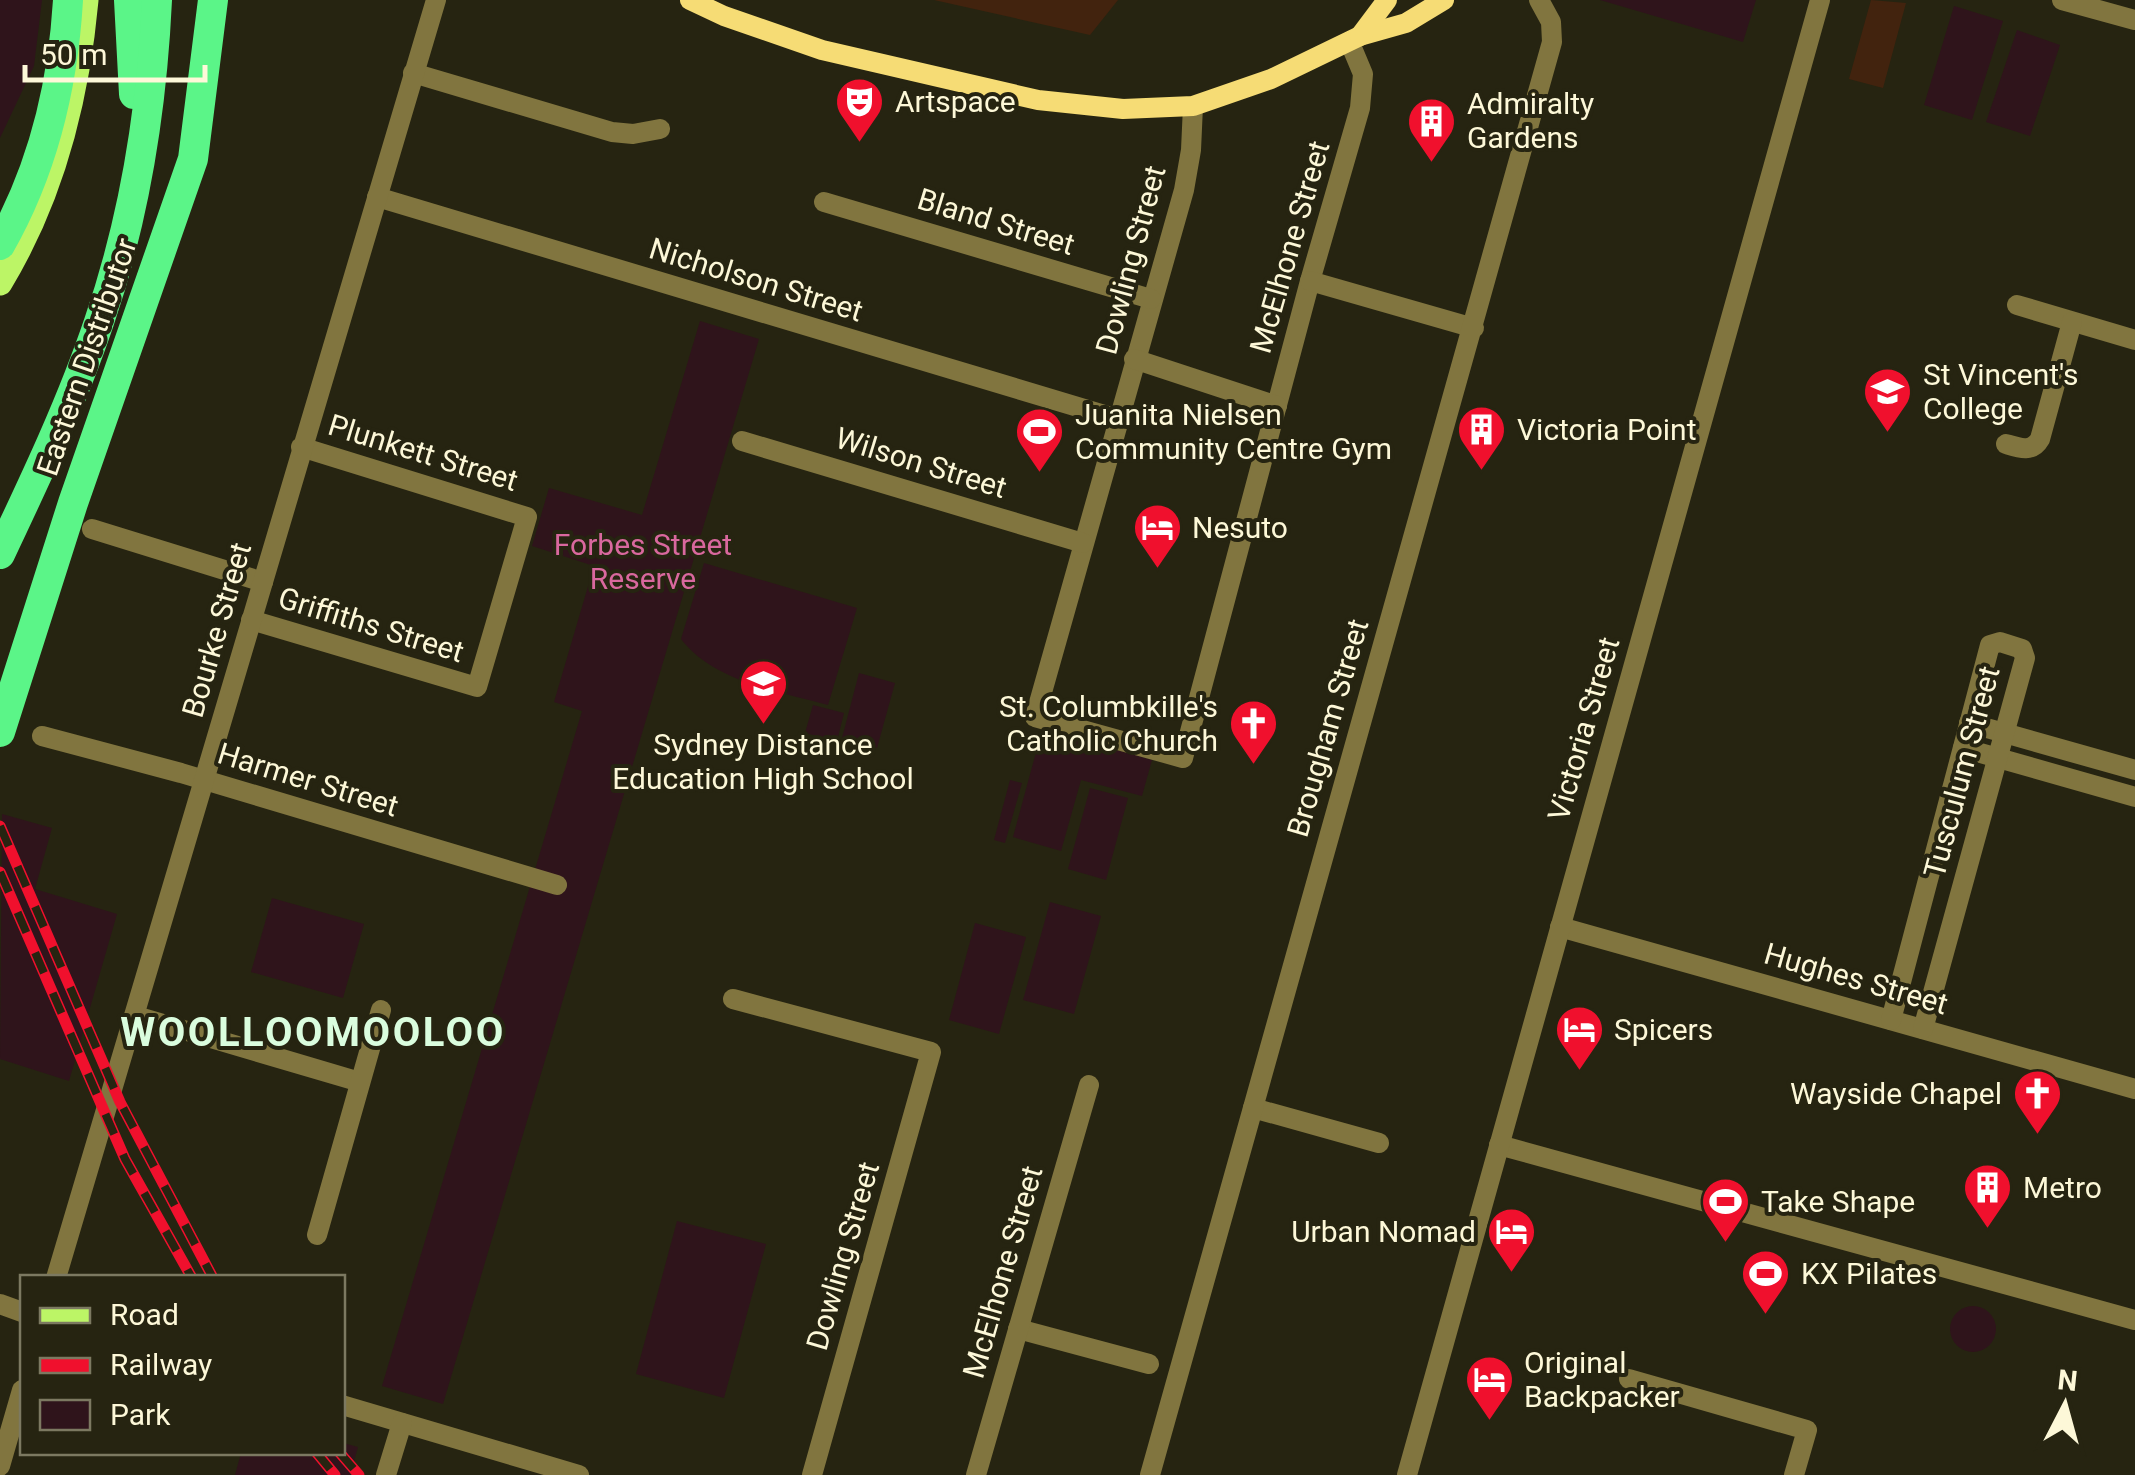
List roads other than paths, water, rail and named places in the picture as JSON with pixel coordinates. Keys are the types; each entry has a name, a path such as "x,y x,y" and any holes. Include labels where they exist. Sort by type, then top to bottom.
{"highway":[{"path":"0,245 20,204 48,127 62,62 68,0"},
{"path":"129,0 136,167"},
{"name":"Eastern Distributor","path":"0,554 49,449 100,320 123,243 149,92 157,0"},
{"name":"Eastern Distributor","path":"0,732 9,689 193,159 214,0"}],"main road":[{"path":"0,213 36,122 47,72 55,0"},
{"path":"0,282 34,216 62,138 82,46 86,0"},
{"path":"690,0 822,50 1038,100 1123,109 1193,106 1271,79 1355,40 1406,23 1444,0"},
{"path":"1355,40 1386,0"}],"street":[{"name":"Bourke Street","path":"57,1275 436,0"},
{"name":"Brougham Street","path":"1150,1475 1552,42 1552,22 1539,0"},
{"name":"Victoria Street","path":"1406,1475 1820,0"},
{"path":"2062,0 2135,20"},
{"name":"McElhone Street","path":"1035,717 1183,758 1360,108 1363,74 1355,40"},
{"path":"413,73 612,132 633,134 660,129"},
{"name":"Dowling Street","path":"1035,717 1188,172 1193,106"},
{"name":"Nicholson Street","path":"376,197 1118,419"},
{"name":"Bland Street","path":"824,202 1152,299"},
{"path":"1310,281 1474,328"},
{"path":"2017,306 2135,340"},
{"path":"2006,444 2026,448 2037,444 2072,322"},
{"path":"1134,359 1277,406"},
{"name":"Wilson Street","path":"742,441 1083,543"},
{"name":"Plunkett Street","path":"301,447 527,517"},
{"name":"Griffiths Street","path":"251,620 477,687 527,517"},
{"name":"Griffiths Street","path":"92,528 262,582"},
{"name":"Tusculum Street","path":"1891,1020 1990,644 2000,642 2024,653 1923,1029"},
{"path":"1970,723 2135,770"},
{"name":"Harmer Street","path":"42,736 557,884"},
{"path":"1963,748 2135,797"},
{"name":"Hughes Street","path":"1560,926 2135,1089"},
{"name":"Dowling Street","path":"733,999 931,1052 812,1475"},
{"path":"317,1236 380,1010"},
{"path":"136,1016 360,1082"},
{"name":"McElhone Street","path":"976,1475 1089,1085"},
{"path":"1253,1108 1379,1143"},
{"path":"1499,1145 2135,1320"},
{"path":"1018,1329 1149,1364"},
{"path":"1629,1379 1807,1430 1794,1475"},
{"path":"0,1466 20,1397"},
{"path":"345,1406 579,1475"},
{"path":"386,1475 402,1422"}],"railway":[{"path":"0,826 120,1102 211,1275"},
{"path":"0,872 125,1159 190,1275"},
{"path":"318,1455 335,1475"},
{"path":"342,1455 359,1475"}],"place":[{"name":"Artspace","path":"860,144"},
{"name":"Admiralty Gardens","path":"1432,164"},
{"name":"St Vincent's College","path":"1888,434"},
{"name":"Victoria Point","path":"1482,472"},
{"name":"Juanita Nielsen Community Centre Gym","path":"1040,474"},
{"name":"Nesuto","path":"1157,570"},
{"name":"Sydney Distance Education High School","path":"763,726"},
{"name":"St. Columbkille's Catholic Church","path":"1253,766"},
{"name":"Spicers","path":"1579,1072"},
{"name":"Wayside Chapel","path":"2037,1136"},
{"name":"Metro","path":"1988,1230"},
{"name":"Take Shape","path":"1726,1244"},
{"name":"Urban Nomad","path":"1511,1274"},
{"name":"KX Pilates","path":"1766,1316"},
{"name":"Original Backpacker","path":"1489,1422"}],"district":[{"name":"WOOLLOOMOOLOO","path":"313,1032"}],"park label":[{"name":"Forbes Street Reserve","path":"643,562"}]}
